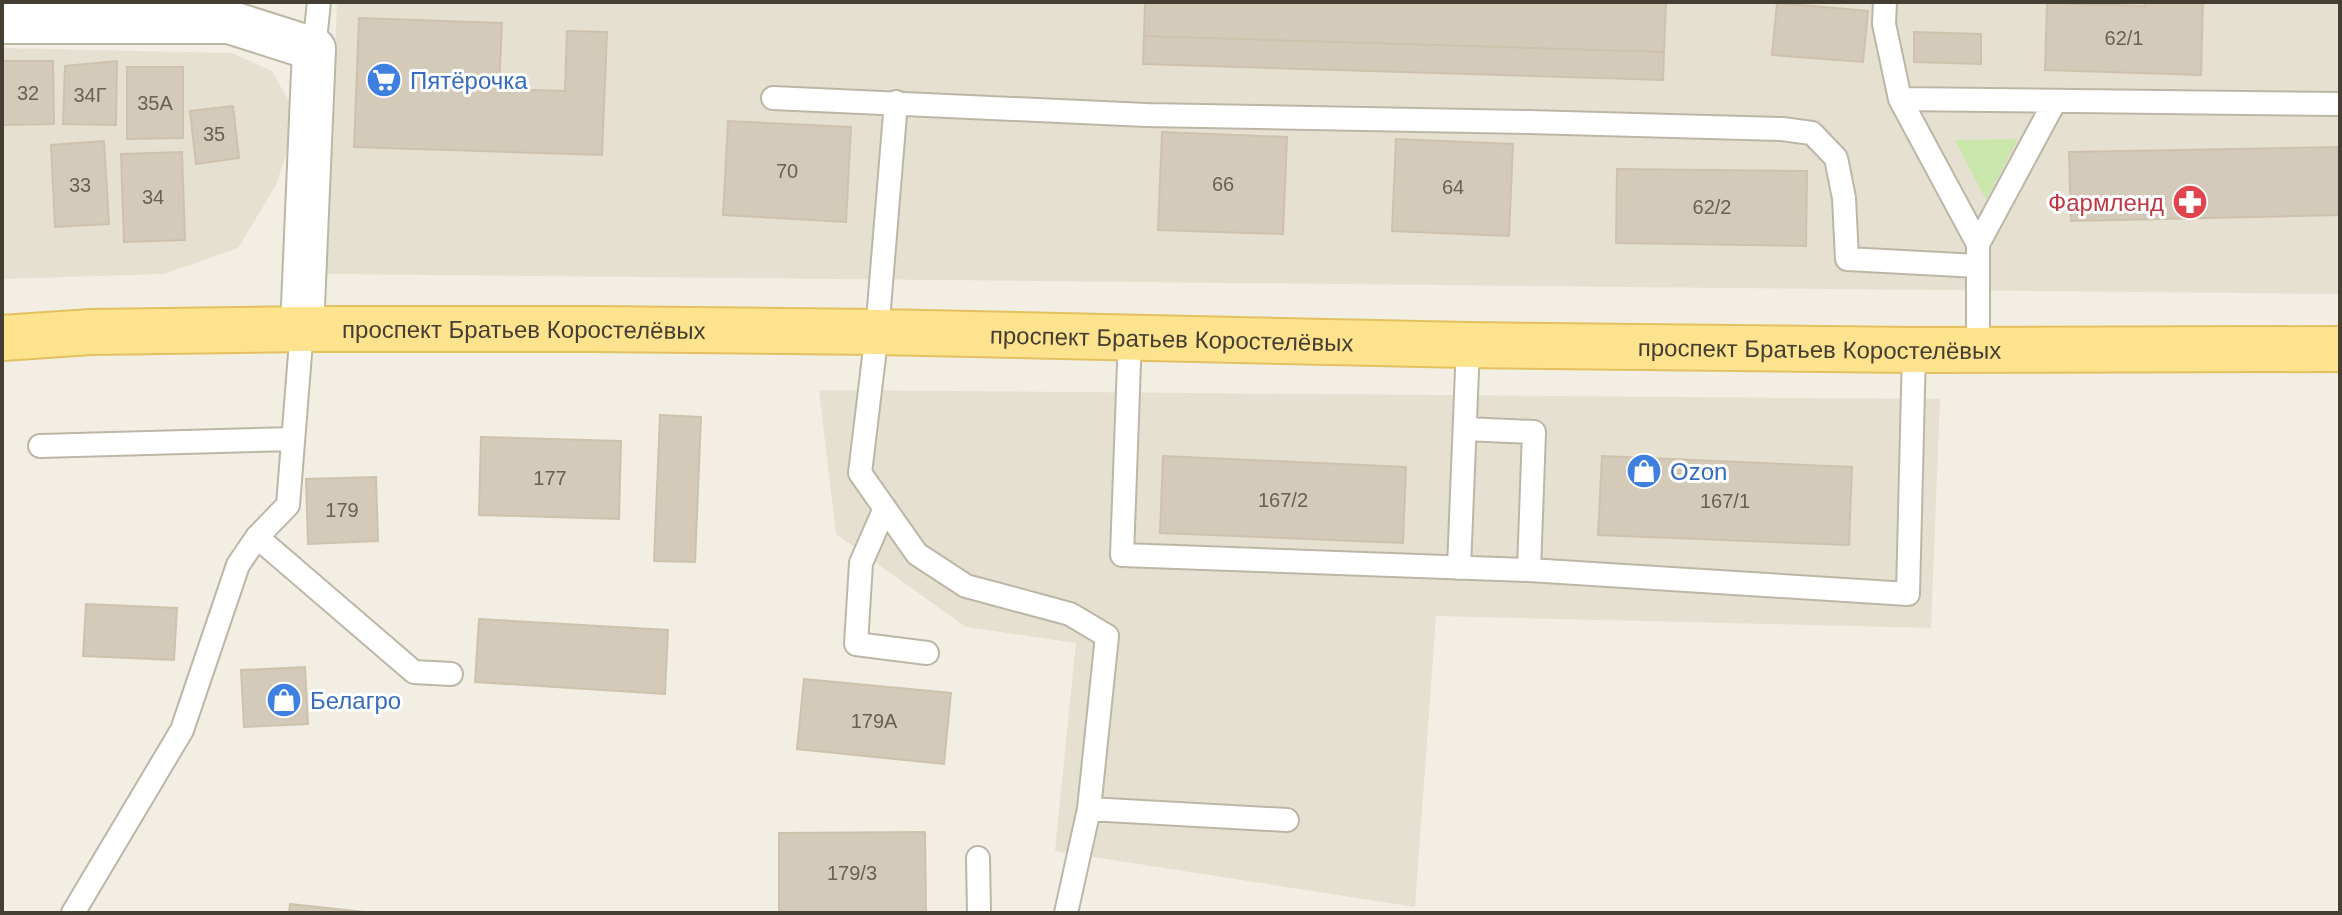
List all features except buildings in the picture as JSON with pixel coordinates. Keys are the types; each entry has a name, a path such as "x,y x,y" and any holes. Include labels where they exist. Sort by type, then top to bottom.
{"main road":[{"name":"проспект Братьев Коростелёвых","path":"2,338 91,332 302,329 877,332 1468,345 1914,350 2340,349"}],"street":[{"path":"2,22 229,22 314,49 302,329"}],"lane":[{"path":"314,49 319,2"},
{"path":"1885,2 1884,24 1900,99 1978,255 1978,350"},
{"path":"773,98 1146,115 1782,129 1812,133 1836,158 1844,198 1847,259 1978,255"},
{"path":"1900,99 2340,104"},
{"path":"1978,255 2055,101"},
{"path":"896,102 877,332 860,473 917,554 966,586 1070,614 1107,636 1089,809 1066,913"},
{"path":"73,913 182,730 238,565 257,537 288,505 302,329"},
{"path":"1130,336 1122,555 1529,570 1908,594 1914,350"},
{"path":"1459,568 1468,345"},
{"path":"1465,429 1534,432 1529,570"},
{"path":"40,446 293,439"},
{"path":"885,508 861,563 856,644 927,653"},
{"path":"257,537 414,672 451,674"},
{"path":"1089,809 1287,820"},
{"path":"978,858 979,913"}],"shaded area":[{"path":"337,2 2340,2 2340,294 326,274"},
{"path":"2,48 232,53 272,71 298,118 276,185 238,248 164,274 2,279"},
{"path":"819,390 1940,399 1931,628 1436,616 1415,907 1055,851 1076,643 966,627 836,534"}],"green space":[{"path":"2018,139 1986,200 1955,140"}],"place":[{"name":"Пятёрочка","path":"384,80"},
{"name":"Фармленд","path":"2190,202"},
{"name":"Ozon","path":"1644,471"},
{"name":"Белагро","path":"284,700"}]}
